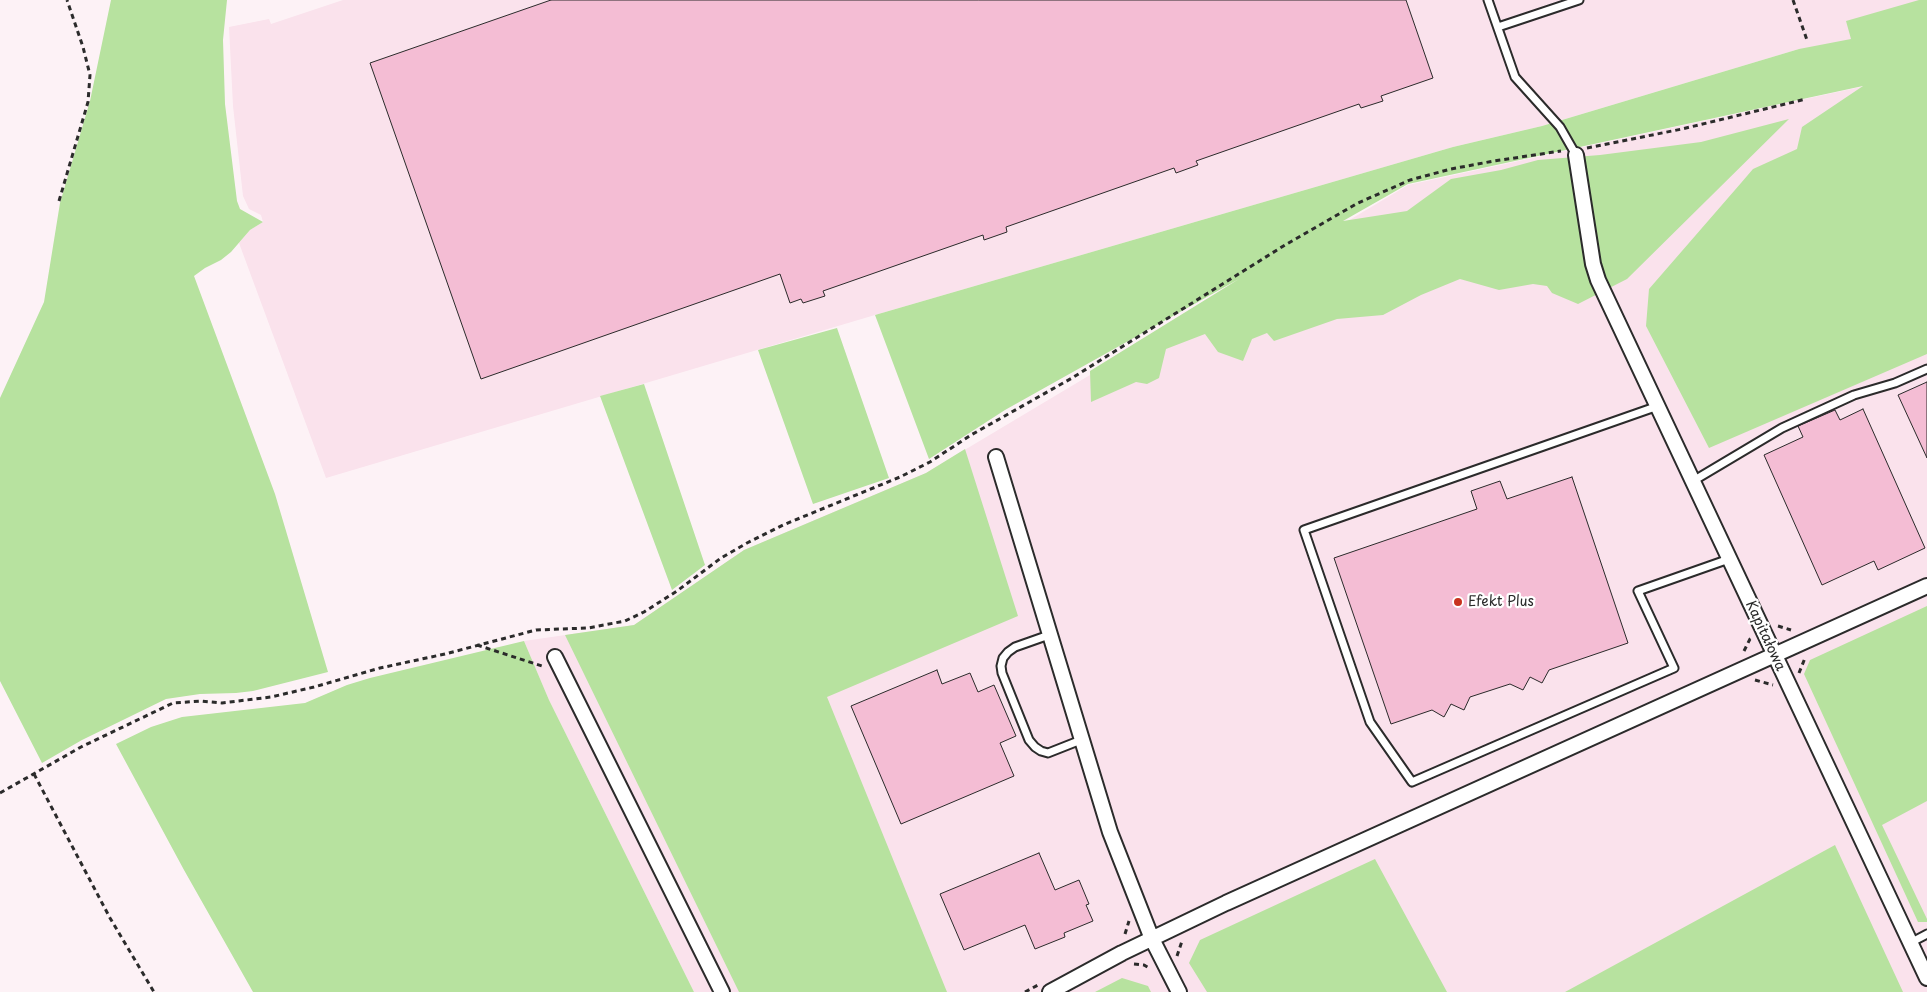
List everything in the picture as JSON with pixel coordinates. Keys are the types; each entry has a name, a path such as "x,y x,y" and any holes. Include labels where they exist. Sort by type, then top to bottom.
{"street":[{"name":"Kapitałowa","path":"1574,152 1593,264 1604,293 1927,978"},
{"path":"996,457 1110,832 1152,939 1179,992"},
{"path":"1050,992 1152,939 1927,586"},
{"path":"557,661 722,992"}],"lane":[{"path":"1488,0 1515,77 1560,126 1574,152"},
{"path":"1498,27 1579,0"},
{"path":"1693,481 1782,428 1854,395 1895,383 1927,368"},
{"path":"1658,406 1304,530 1370,722 1412,782 1674,668 1638,591 1729,558"},
{"path":"1049,635 1015,647 1008,652 1003,658 1002,673 1029,740 1035,747 1041,751 1048,752 1081,740"},
{"path":"1910,943 1927,934"}],"path":[{"path":"59,201 88,102 90,75 83,47 67,0"},
{"path":"1793,0 1807,40"},
{"path":"0,793 81,747 173,703 201,701 222,703 272,697 380,668 536,630 606,626 625,621 644,612 677,591 721,558 747,543 846,497 900,477 930,462 971,436 1072,378 1284,244 1358,203 1410,180 1494,161 1574,152 1806,100"},
{"path":"477,645 551,669 557,661"},
{"path":"34,774 110,918 154,992"}],"shaded area":[{"path":"343,0 1927,0 1927,992 694,992 549,700 524,641 634,625 744,550 926,473 1408,185 1865,86 1799,49 1542,126 1453,147 875,315 326,478 239,243 250,230 263,222 261,215 249,209 243,196 233,106 229,27 269,19 271,24"}],"green space":[{"path":"111,0 227,0 223,40 225,104 237,201 240,209 263,222 250,230 231,252 221,260 194,276 275,494 328,672 253,691 200,694 166,699 82,740 42,763 0,681 0,398 44,302 60,203 90,101"},
{"path":"1919,0 1927,0 1927,354 1709,448 1646,326 1649,289 1753,169 1797,149 1802,127 1863,86 1408,184 1343,221 1407,211 1451,179 1501,170 1538,160 1600,155 1701,142 1789,119 1627,279 1578,304 1552,293 1547,286 1533,284 1499,290 1460,279 1421,295 1383,315 1337,319 1274,341 1267,333 1252,339 1243,361 1218,352 1205,334 1166,349 1159,378 1147,384 1136,382 1091,402 1090,371 1239,279 1005,410 929,459 875,315 1453,147 1542,126 1799,49 1851,39 1846,21"},
{"path":"837,328 889,478 813,504 758,350"},
{"path":"644,384 705,565 672,590 600,396"},
{"path":"965,449 1018,616 827,697 947,992 739,992 565,635 634,625 744,550 926,473"},
{"path":"1927,606 1927,801 1882,825 1927,919 1927,922 1918,922 1804,674 1810,660"},
{"path":"524,641 549,700 694,992 253,992 116,744 151,727 182,717 305,703 347,685 370,678"},
{"path":"1835,845 1903,992 1565,992"},
{"path":"1375,859 1447,992 1207,992 1189,963 1200,940"},
{"path":"1122,978 1148,986 1151,992 1095,992"}],"building":[{"path":"551,0 1406,0 1433,78 1381,96 1383,101 1361,108 1359,104 1196,161 1198,165 1176,173 1174,168 1006,227 1007,232 984,240 983,235 823,291 825,296 803,303 801,299 790,303 780,274 481,379 370,63"},
{"path":"1927,382 1927,458 1898,395"},
{"path":"1863,409 1925,548 1878,570 1874,561 1822,585 1764,455 1803,437 1798,426 1835,410 1840,420"},
{"name":"Efekt Plus","path":"1572,477 1628,643 1549,670 1542,683 1530,677 1523,690 1510,684 1470,697 1464,710 1451,704 1444,717 1432,710 1391,724 1334,558 1477,509 1471,491 1500,481 1507,499"},
{"path":"937,670 942,684 970,673 978,692 994,685 1016,736 1000,743 1014,776 901,824 851,706"},
{"path":"1039,853 1055,890 1079,880 1089,904 1086,905 1093,921 1064,933 1065,937 1035,949 1025,925 964,950 940,894"}],"place":[{"name":"Efekt Plus","path":"1458,602"}]}
